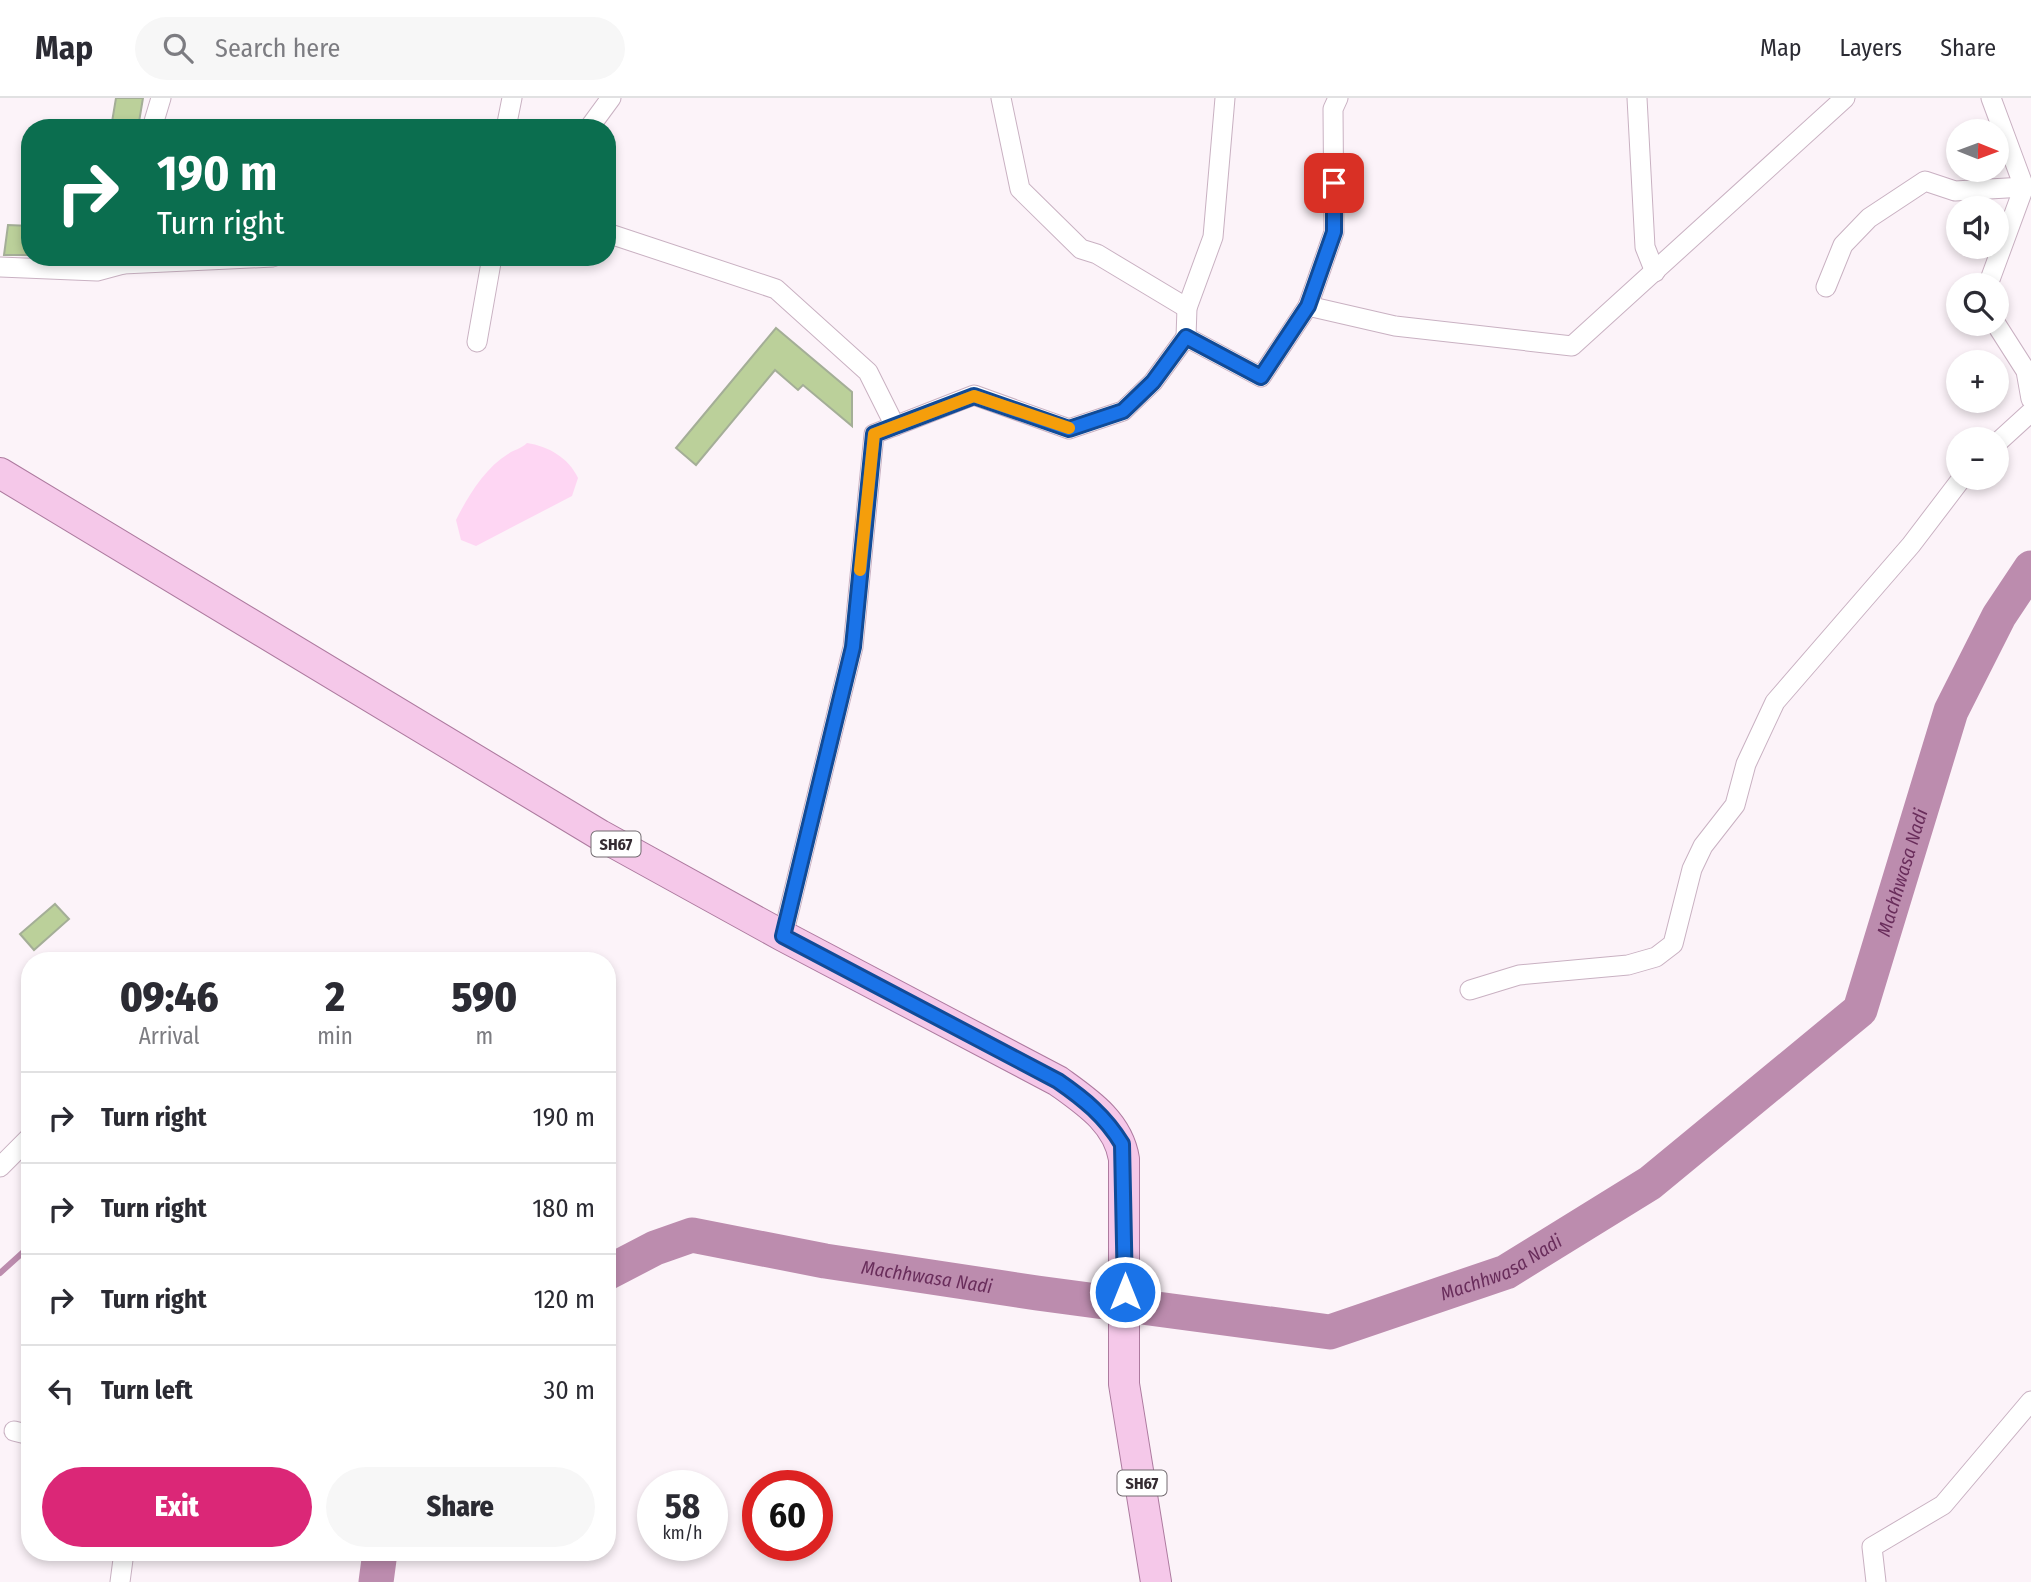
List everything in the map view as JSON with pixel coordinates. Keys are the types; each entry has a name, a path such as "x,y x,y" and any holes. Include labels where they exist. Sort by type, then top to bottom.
{"main road":[{"name":"SH67","path":"0,474 450,746 783,936 1058,1081 1091,1105 1110,1125 1122,1144 1124,1384 1156,1582"}],"street":[{"path":"155,119 161,98"},
{"path":"508,119 512,98"},
{"path":"596,119 611,98"},
{"path":"1001,98 1020,188 1081,249 1097,254 1186,308"},
{"path":"783,936 853,647 874,434 974,396 1069,429 1123,411 1153,382 1186,337 1186,308 1213,237 1225,98"},
{"path":"1186,337 1261,377 1308,306 1334,232 1333,109 1338,98"},
{"path":"1637,98 1645,247 1655,272"},
{"path":"1308,306 1395,326 1572,346 1845,98"},
{"path":"1991,98 2024,187 1992,273"},
{"path":"1826,287 1843,245 1869,218 1925,181 1955,191 2024,187"},
{"path":"616,236 776,289 868,372 895,426"},
{"path":"0,267 97,271 110,266"},
{"path":"477,342 490,266"},
{"path":"2004,336 2026,372 2031,399"},
{"path":"2009,432 2031,412"},
{"path":"1470,990 1519,975 1628,965 1656,957 1672,944 1692,869 1703,846 1725,822 1735,805 1746,764 1775,702 1910,545 1953,490"},
{"path":"0,1167 21,1146"},
{"path":"1876,1582 1872,1547 1943,1505 2031,1401"},
{"path":"120,1582 123,1561"}],"shaded area":[{"path":"527,443 550,450 569,465 578,478 572,496 476,546 461,540 456,520 472,492 500,460"}],"building":[{"path":"116,98 143,98 140,119 112,119"},
{"path":"8,225 21,226 21,255 4,255"},
{"path":"776,328 852,392 852,426 803,385 798,390 775,370 696,465 676,448"},
{"path":"55,904 69,919 34,950 20,934"}],"waterway":[{"name":"Machhwasa Nadi","path":"616,1268 655,1248 692,1235 825,1261 1037,1293 1330,1332 1506,1272 1650,1183 1860,1010 1951,711 1999,616 2031,568"},
{"path":"0,1273 21,1254"},
{"name":"Machhwasa Nadi","path":"376,1582 379,1561"}],"slow traffic":[{"path":"860,570 874,434 974,396 1069,428"}],"route":[{"path":"1125,1292 1122,1144 1110,1125 1091,1105 1058,1081 783,936 853,647 874,434 974,396 1069,429 1123,411 1153,382 1186,337 1261,377 1308,306 1334,232 1334,183"}]}
